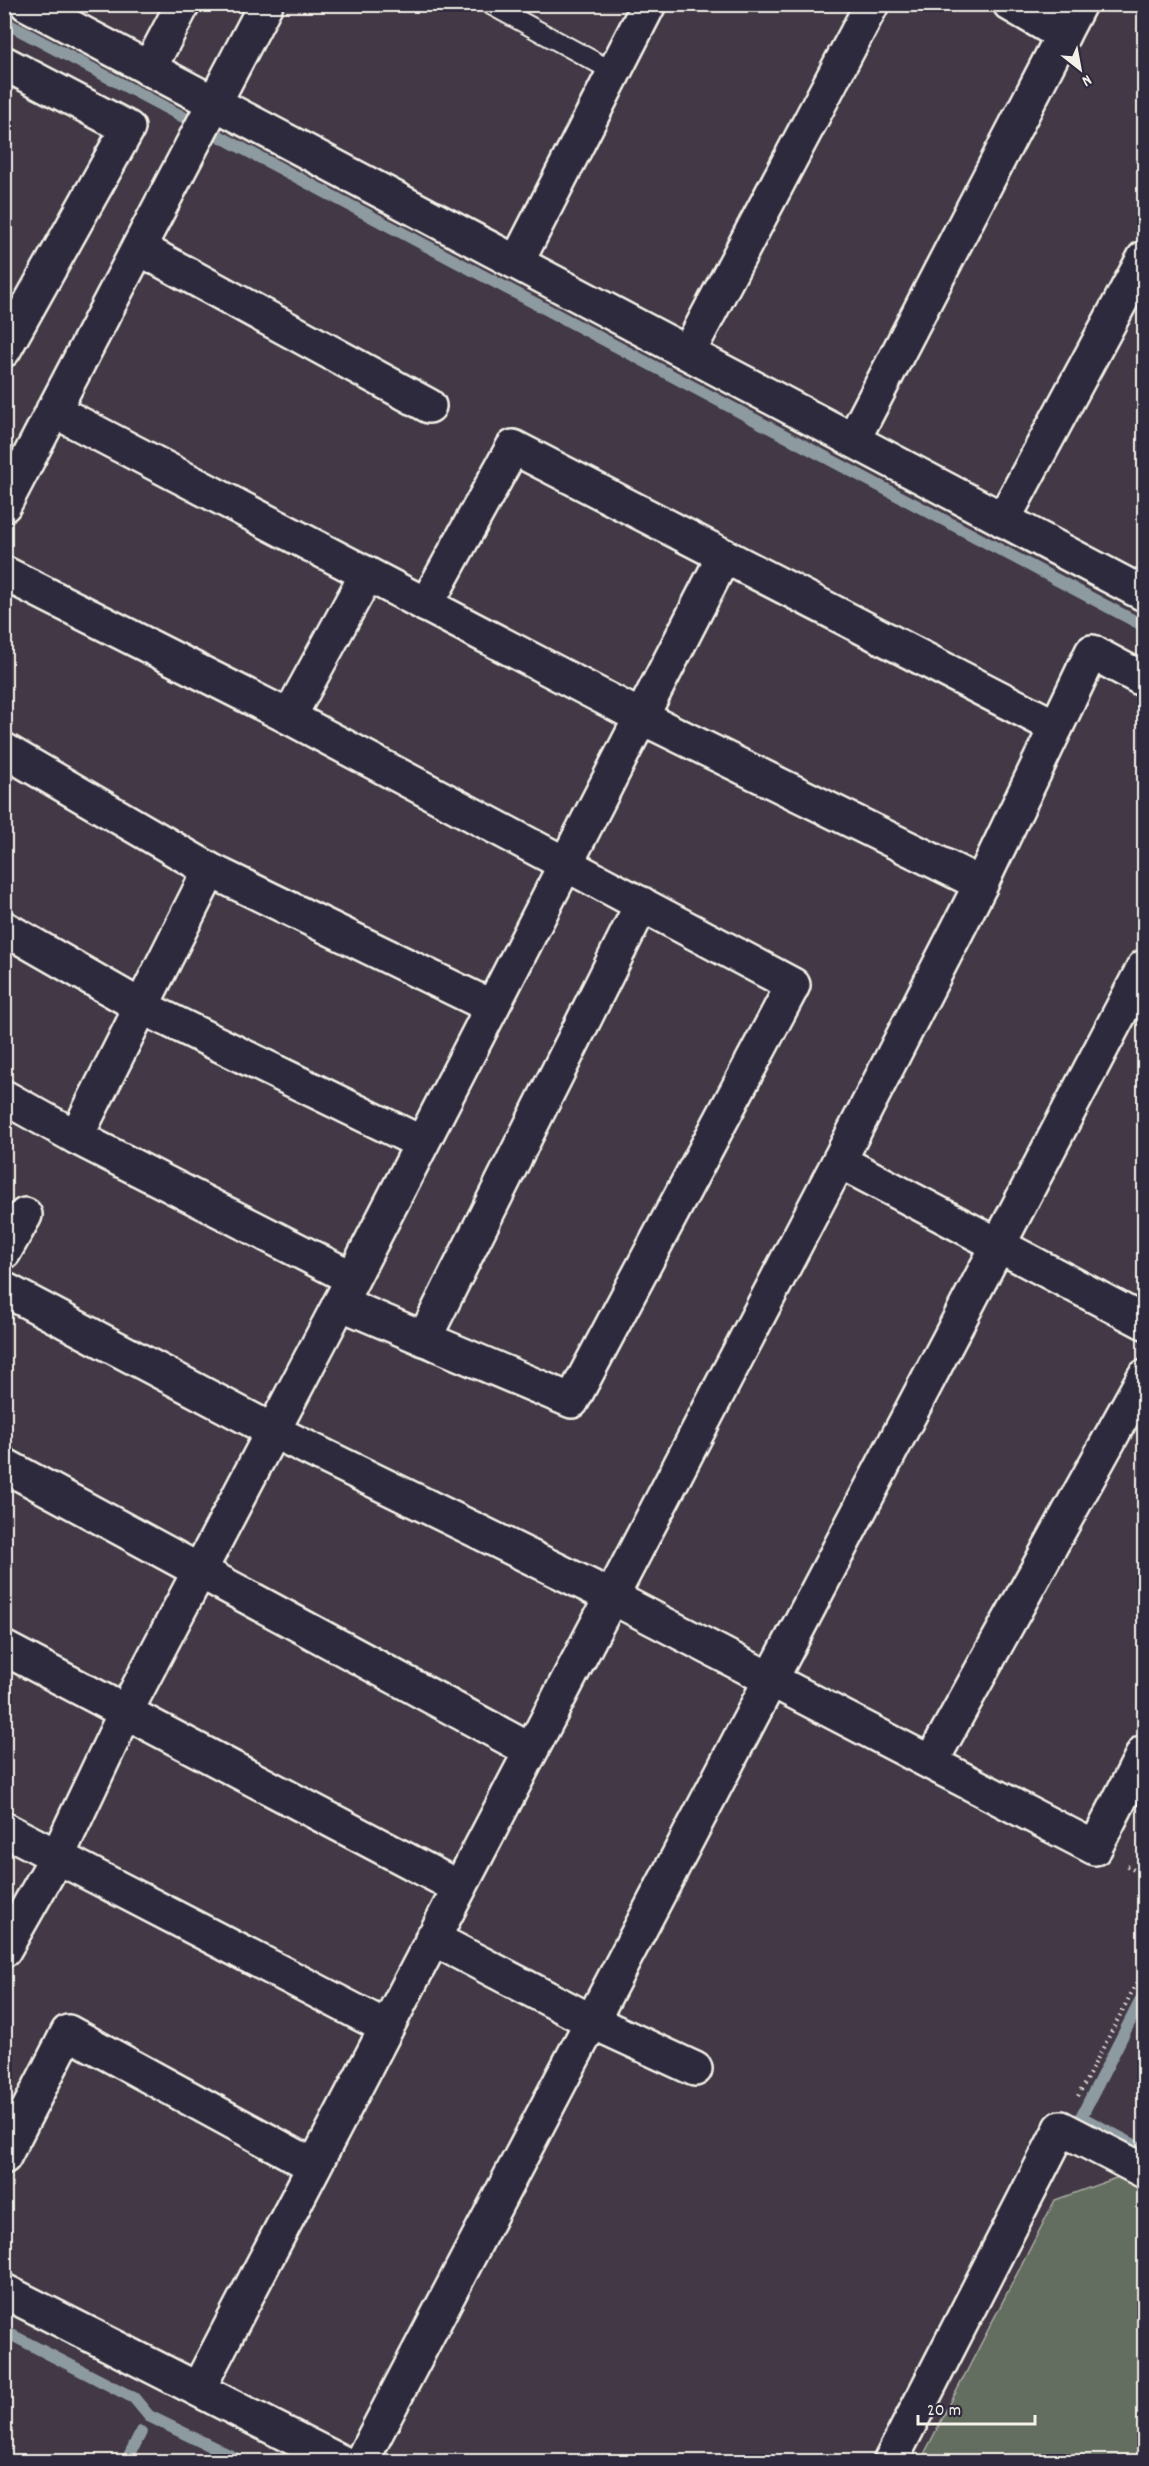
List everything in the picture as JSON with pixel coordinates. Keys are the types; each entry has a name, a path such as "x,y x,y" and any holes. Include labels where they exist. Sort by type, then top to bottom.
{"street":[{"path":"27,4 1144,594"},
{"path":"149,69 183,4"},
{"path":"4,505 266,4"},
{"path":"517,262 649,4"},
{"path":"688,353 872,4"},
{"path":"1010,4 1063,35"},
{"path":"853,440 1079,4"},
{"path":"4,63 128,128 4,350"},
{"path":"138,248 429,406"},
{"path":"1002,520 1144,258"},
{"path":"53,410 641,717 981,884"},
{"path":"426,605 513,447 1056,728"},
{"path":"4,1950 58,1855 126,1711 273,1431 724,556"},
{"path":"4,573 289,717 793,985 573,1401 424,1339 346,1290 4,1097"},
{"path":"289,717 367,574"},
{"path":"198,2389 458,1887 839,1161 981,884 1092,652 1144,680"},
{"path":"4,750 210,870 492,1007"},
{"path":"76,1137 210,870"},
{"path":"424,1339 642,904"},
{"path":"4,928 140,1006 422,1143"},
{"path":"361,2462 1144,966"},
{"path":"839,1161 1144,1322"},
{"path":"4,1251 25,1215"},
{"path":"4,1288 273,1431 610,1596 1095,1848 1144,1752"},
{"path":"931,1762 1144,1377"},
{"path":"4,1465 530,1750"},
{"path":"4,1648 458,1887"},
{"path":"4,1828 386,2027"},
{"path":"432,1938 591,2021 695,2069"},
{"path":"4,2157 68,2032 314,2166"},
{"path":"890,2462 1061,2128 1144,2171"},
{"path":"4,2291 341,2462"}],"lane":[{"path":"489,4 614,72"}],"path":[{"path":"1061,2128 1144,1969"}],"green space":[{"path":"1124,2175 1144,2186 1144,2461 920,2462 1055,2200"}],"waterway":[{"path":"4,22 1144,626"},
{"path":"1144,1994 1081,2117 1144,2150"},
{"path":"4,2331 134,2398 149,2416 243,2462"},
{"path":"126,2462 141,2432"}]}
